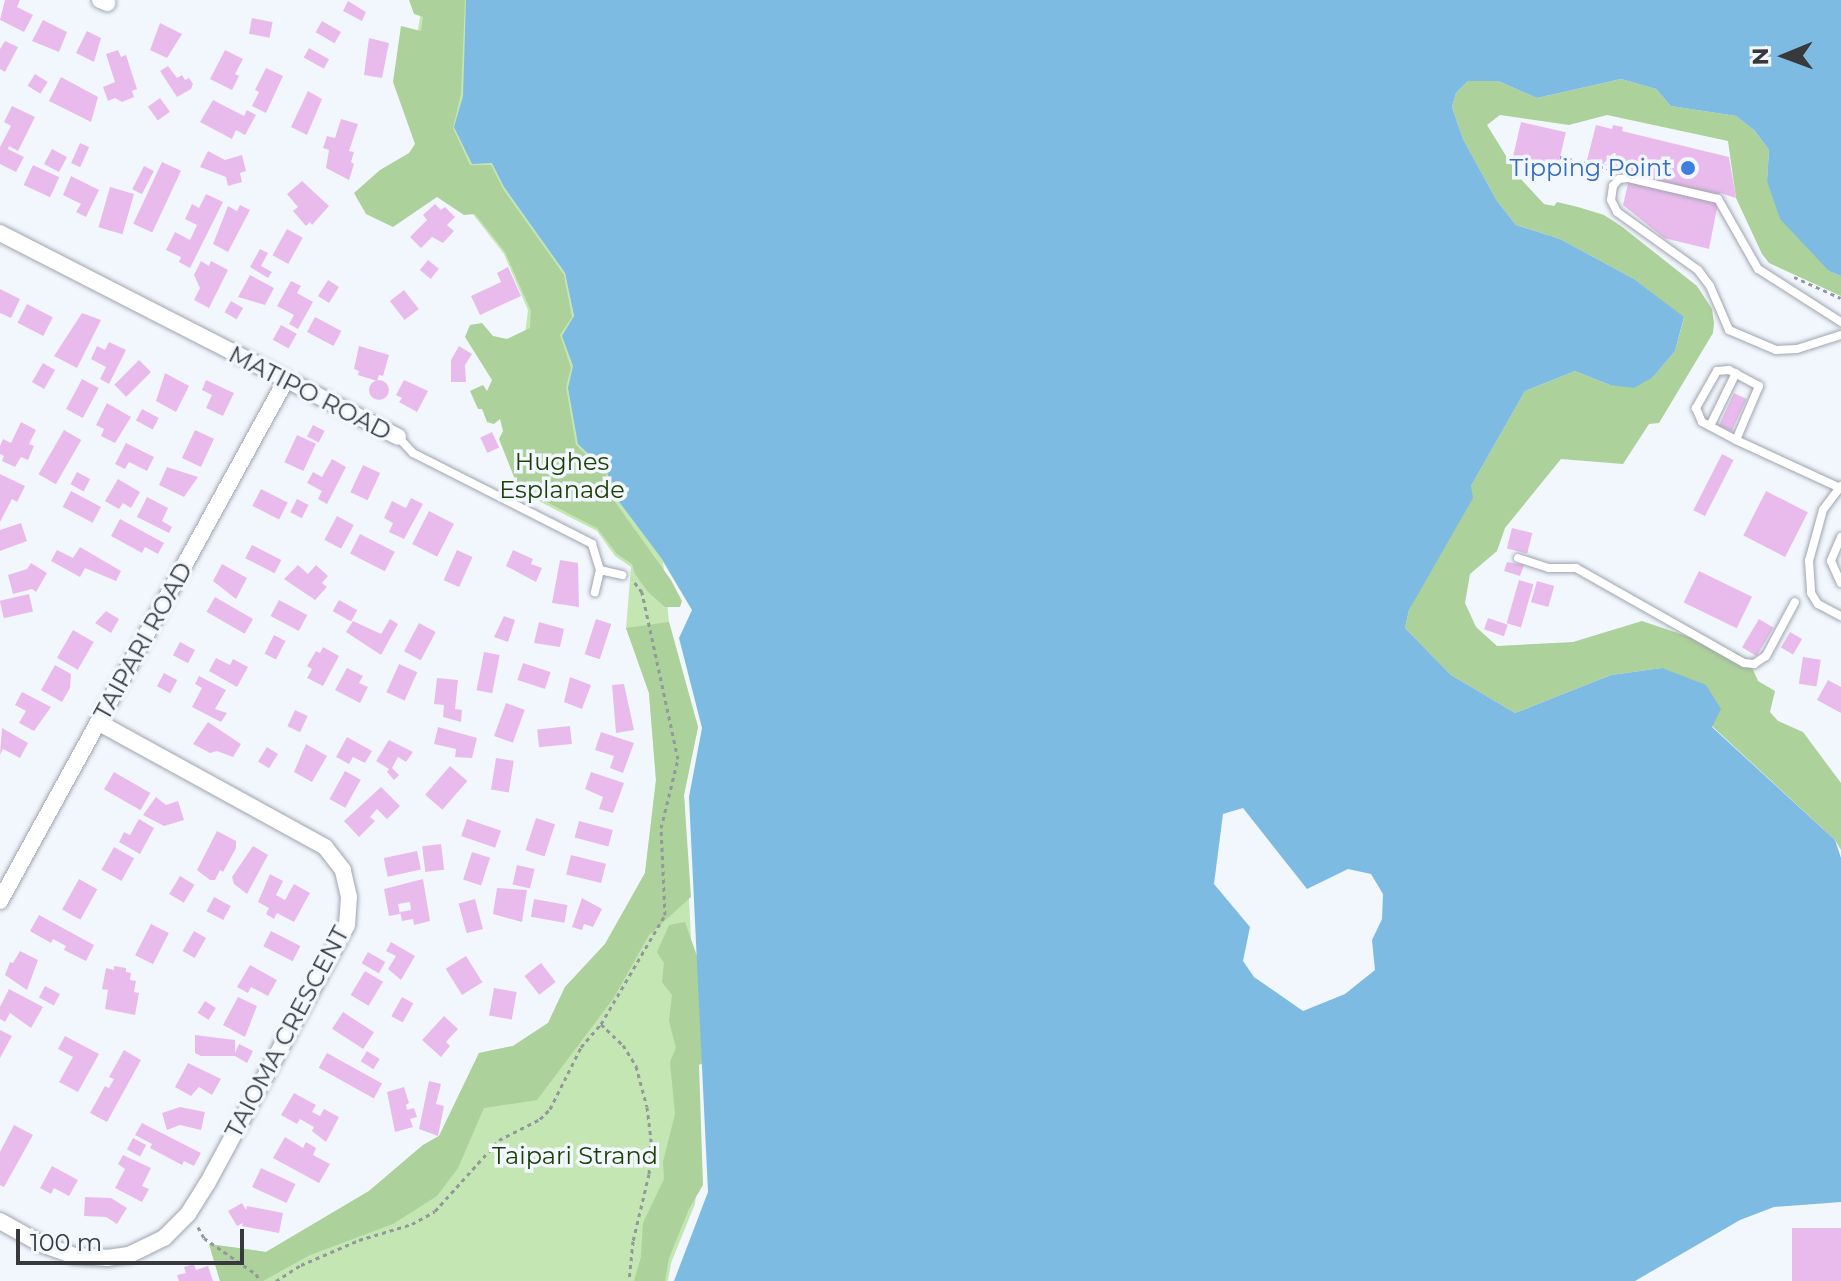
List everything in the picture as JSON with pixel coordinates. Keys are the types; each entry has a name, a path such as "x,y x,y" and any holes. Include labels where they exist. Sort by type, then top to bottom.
{"street":[{"name":"MATIPO ROAD","path":"0,233 398,437"},
{"name":"TAIPARI ROAD","path":"0,901 286,380"},
{"name":"TAIOMA CRESCENT","path":"0,1221 57,1250 92,1258 129,1255 164,1238 188,1214 207,1184 347,925 349,897 343,870 325,847 98,722"}],"lane":[{"path":"1841,322 1758,269 1718,199 1628,178 1619,179 1613,186 1611,200 1617,212 1698,270 1729,330 1776,350 1797,349 1841,335"},
{"path":"1736,440 1760,391 1756,383 1736,373 1717,371 1698,402 1696,414 1710,426 1736,440 1839,491 1823,510 1814,533 1810,576 1811,593 1818,604 1841,616"},
{"path":"1710,426 1736,373"},
{"name":"MATIPO ROAD","path":"398,437 413,453 592,544 598,554 600,570"},
{"path":"1841,537 1831,561 1841,583"},
{"path":"1518,558 1549,568 1576,568 1744,663 1754,664 1766,656 1795,602"},
{"path":"595,592 600,570 625,576"}],"path":[{"path":"1560,157 1618,168"},
{"path":"276,1281 301,1265 359,1240 412,1224 435,1211 499,1140 540,1119 550,1109 581,1047 601,1024 665,915 661,828 678,759 642,592 635,580 625,576"},
{"path":"601,1024 623,1045 636,1066 647,1107 651,1138 649,1174 633,1241 629,1281"},
{"path":"196,1222 204,1238 256,1274 260,1281"}],"green space":[{"name":"Hughes Esplanade","path":"409,0 465,0 461,94 453,128 470,165 491,165 503,189 564,275 572,317 560,335 571,368 566,387 576,445 606,474 613,499 671,580 682,601 680,607 665,607 648,592 632,564 617,554 597,528 541,499 537,490 529,491 516,482 499,439 503,431 500,419 494,424 487,422 482,409 478,409 470,391 483,385 487,391 492,380 465,337 470,325 482,323 493,336 507,339 530,328 531,311 505,252 475,214 464,215 437,197 393,227 366,214 354,193 380,170 409,153 415,144 393,82 401,26 421,31 423,17 414,14"},
{"name":"Taipari Strand","path":"423,0 489,0 504,187 565,273 574,316 692,610 663,562 669,622 698,727 684,795 701,1145 695,1204 671,1263 668,1281 220,1281 209,1244 266,1252 369,1191 423,1145 439,1136 479,1053 513,1046 548,1023 565,987 605,944 645,873 656,780 649,693 626,628 631,567 615,556 597,531 525,494 528,479 519,383 528,310 504,254 412,136 418,29"},
{"path":"1621,79 1656,89 1671,106 1736,116 1754,130 1769,150 1767,181 1829,271 1841,276 1841,296 1769,263 1762,254 1736,198 1728,141 1607,115 1569,125 1500,115 1487,125 1519,177 1544,204 1554,206 1557,202 1578,207 1604,215 1621,226 1697,286 1712,309 1714,323 1713,333 1659,423 1649,424 1623,464 1561,459 1505,528 1497,551 1470,574 1465,603 1476,627 1497,646 1573,642 1642,621 1737,653 1750,663 1758,681 1775,691 1770,712 1778,721 1803,732 1841,783 1841,850 1835,840 1712,726 1662,668 1611,675 1515,713 1451,675 1405,628 1409,610 1471,486 1525,391 1575,371 1610,385 1653,377 1675,351 1684,318 1634,279 1560,239 1516,225 1497,201 1463,139 1452,107 1456,93 1468,81 1498,81 1537,98"},
{"path":"669,622 698,727 684,795 691,897 649,935 613,999 537,1100 484,1108 458,1168 437,1196 393,1224 310,1255 263,1281 220,1281 209,1244 266,1252 369,1191 423,1145 439,1136 479,1053 513,1046 548,1023 565,987 605,944 645,873 656,780 649,693 626,628"},
{"path":"685,922 704,976 710,1059 699,1065 703,1185 689,1209 669,1258 665,1281 634,1281 641,1257 643,1223 664,1179 663,1162 675,1114 670,1062 676,1048 669,1021 672,995 662,982 664,963 657,952 669,925"}],"water":[{"path":"466,0 1841,0 1841,276 1829,271 1780,219 1767,181 1769,150 1754,130 1736,116 1671,106 1656,89 1621,79 1537,98 1498,81 1468,81 1456,93 1452,107 1463,139 1497,201 1516,225 1560,239 1634,279 1684,317 1675,351 1653,377 1634,388 1610,385 1575,371 1525,391 1471,486 1473,498 1409,610 1405,628 1451,675 1515,713 1611,675 1662,668 1706,685 1721,709 1712,727 1835,840 1841,858 1841,1202 1774,1207 1740,1220 1635,1281 674,1281 708,1192 689,797 702,728 679,638 692,610 662,559 614,495 607,472 578,444 568,388 573,366 562,336 574,316 565,273 504,187 492,163 472,164 454,127 463,96","holes":["1243,808 1307,889 1348,869 1371,874 1383,894 1382,919 1372,940 1375,970 1345,994 1303,1011 1254,977 1243,961 1250,927 1214,884 1223,814"]}],"building":[{"path":"5,0 20,0 17,7 33,15 24,32 0,20"},
{"path":"348,1 366,12 362,21 343,11"},
{"path":"252,18 273,22 270,38 249,34"},
{"path":"43,20 67,32 59,52 32,41"},
{"path":"322,21 341,32 335,43 316,32"},
{"path":"160,23 182,34 167,58 150,50"},
{"path":"87,31 101,38 94,62 76,53"},
{"path":"369,38 389,43 382,78 364,75"},
{"path":"5,41 18,47 5,72 0,69 0,49"},
{"path":"309,48 329,59 324,69 304,58"},
{"path":"118,50 121,57 126,55 137,89 132,91 134,97 122,102 115,98 108,101 103,87 115,82 106,54"},
{"path":"225,50 243,59 235,74 239,76 232,90 210,79"},
{"path":"168,66 177,78 182,75 185,80 189,78 193,84 191,89 177,97 160,71"},
{"path":"266,68 283,76 266,113 252,106 259,92 255,90"},
{"path":"35,74 48,82 40,94 28,86"},
{"path":"61,77 98,97 91,122 49,101"},
{"path":"308,91 322,99 307,135 291,127"},
{"path":"160,98 170,112 158,121 148,107"},
{"path":"213,100 244,116 247,110 256,115 245,135 236,130 232,139 200,122"},
{"path":"12,106 35,117 18,151 9,146 8,149 24,157 16,172 0,164 0,147 11,126 4,122"},
{"path":"341,119 358,124 349,151 354,152 351,162 354,164 349,180 326,168 329,150 323,148 327,136 335,138"},
{"path":"1521,122 1566,132 1558,166 1513,156"},
{"path":"1596,125 1612,129 1613,125 1623,127 1622,131 1729,157 1736,198 1720,193 1709,249 1664,238 1623,205 1631,171 1587,160"},
{"path":"80,143 89,147 80,167 71,163"},
{"path":"52,149 67,157 59,172 44,164"},
{"path":"208,151 225,160 242,155 246,171 240,173 242,182 228,186 226,177 200,167"},
{"path":"162,162 181,171 152,233 133,224"},
{"path":"33,165 59,177 50,197 24,185"},
{"path":"144,166 154,171 142,194 132,189"},
{"path":"71,176 99,190 86,217 76,212 81,204 63,195"},
{"path":"302,181 329,206 312,225 310,222 306,226 293,211 298,207 287,194"},
{"path":"110,187 134,194 122,234 98,227"},
{"path":"206,194 223,202 190,268 179,262 181,257 166,250 175,232 190,240 197,225 185,219 192,204 199,208"},
{"path":"435,204 441,210 445,207 455,217 447,225 454,231 443,243 432,237 421,248 410,237 427,220 423,215"},
{"path":"240,205 250,210 228,252 213,244 228,206 237,211"},
{"path":"287,229 303,238 288,264 272,255"},
{"path":"260,249 268,253 261,266 272,272 268,278 250,267"},
{"path":"428,260 439,269 431,279 420,270"},
{"path":"201,261 209,266 211,261 228,270 209,308 194,300 200,288 194,275"},
{"path":"508,267 521,296 480,315 471,296 501,282 497,273"},
{"path":"250,275 274,288 265,305 238,297"},
{"path":"328,280 339,287 329,303 318,296"},
{"path":"291,281 301,286 297,293 313,302 298,329 289,324 294,315 277,306"},
{"path":"0,289 20,299 11,318 0,313"},
{"path":"404,290 419,309 405,320 390,301"},
{"path":"231,301 243,308 237,319 224,312"},
{"path":"27,304 53,317 43,336 17,323"},
{"path":"82,313 101,320 77,368 54,356"},
{"path":"315,317 341,331 334,346 307,332"},
{"path":"281,325 297,334 289,349 273,340"},
{"path":"109,342 126,350 109,384 100,379 106,367 91,359 97,346 105,350"},
{"path":"359,346 389,355 383,376 379,375 377,381 358,375 359,371 354,369"},
{"path":"459,346 472,354 465,365 466,382 451,382 451,360"},
{"path":"139,360 151,372 126,397 114,385"},
{"path":"43,363 55,370 44,389 32,382"},
{"path":"165,373 189,386 176,412 156,401"},
{"path":"82,379 99,388 83,418 66,409"},
{"path":"206,380 234,393 223,416 206,408 212,395 202,390"},
{"path":"379,380 386,383 389,390 386,397 379,400 372,397 369,390 372,383"},
{"path":"404,380 428,391 417,412 399,402 402,398 396,395"},
{"path":"1734,393 1747,399 1731,432 1719,426"},
{"path":"107,403 131,417 115,443 101,436 104,429 96,425"},
{"path":"142,409 159,418 153,429 136,420"},
{"path":"21,422 36,430 29,444 34,446 28,460 21,457 15,467 2,461 4,456 0,454 0,446 3,439 11,443"},
{"path":"313,425 325,431 319,442 307,437"},
{"path":"64,430 81,440 56,484 38,474"},
{"path":"195,430 214,439 201,467 182,458"},
{"path":"492,432 499,447 487,453 480,437"},
{"path":"297,435 316,444 303,471 284,462"},
{"path":"126,443 154,457 147,471 129,462 125,469 115,464"},
{"path":"1722,454 1734,460 1705,516 1693,510"},
{"path":"332,459 346,467 327,504 318,499 322,491 307,483 313,472 322,477"},
{"path":"363,465 380,473 368,500 350,492"},
{"path":"167,467 198,477 184,497 159,485"},
{"path":"77,472 90,479 84,491 70,484"},
{"path":"0,474 25,486 17,502 12,499 0,522"},
{"path":"118,479 140,492 131,508 123,503 119,509 105,501"},
{"path":"261,489 288,503 279,520 252,506"},
{"path":"71,491 101,507 93,523 63,507"},
{"path":"1766,491 1808,512 1785,557 1743,536"},
{"path":"147,497 168,508 162,521 172,527 169,533 137,517"},
{"path":"411,498 423,504 404,539 389,532 393,523 384,518 392,501 406,508"},
{"path":"297,499 309,505 302,518 290,512"},
{"path":"429,511 454,524 437,557 412,544"},
{"path":"337,516 354,525 341,549 324,540"},
{"path":"120,519 164,543 158,554 145,547 142,553 111,536"},
{"path":"21,523 27,541 0,551 0,530"},
{"path":"1512,528 1532,533 1527,553 1507,548"},
{"path":"360,534 395,552 385,571 350,554"},
{"path":"252,545 281,560 275,573 245,558"},
{"path":"80,547 121,571 116,581 85,568 80,577 51,561 57,550 73,558"},
{"path":"457,550 473,557 459,587 444,580"},
{"path":"513,550 533,559 531,564 542,568 536,582 506,566"},
{"path":"560,560 578,563 579,607 552,603"},
{"path":"1507,562 1524,565 1520,576 1504,571"},
{"path":"31,563 47,573 36,592 32,589 13,594 8,575 27,569"},
{"path":"222,564 247,578 236,599 213,581"},
{"path":"298,565 308,574 316,565 328,576 322,583 327,587 315,600 284,579"},
{"path":"1699,571 1752,597 1737,628 1684,602"},
{"path":"1519,580 1533,584 1521,627 1507,623"},
{"path":"1537,581 1554,586 1548,607 1531,602"},
{"path":"29,594 33,612 4,618 0,601"},
{"path":"215,597 253,619 245,634 206,612"},
{"path":"279,600 307,615 299,631 271,616"},
{"path":"339,600 357,610 351,622 333,611"},
{"path":"106,611 119,619 111,633 95,623"},
{"path":"504,616 515,620 508,642 494,637"},
{"path":"1488,618 1508,625 1504,636 1484,629"},
{"path":"390,619 398,624 381,655 346,632 353,621 381,634"},
{"path":"596,619 611,624 600,659 585,654"},
{"path":"1759,619 1774,628 1757,656 1742,647"},
{"path":"539,622 564,629 560,647 534,643"},
{"path":"419,623 436,632 421,660 404,651"},
{"path":"73,630 94,642 78,670 57,658"},
{"path":"1790,632 1802,639 1793,655 1781,648"},
{"path":"274,635 286,641 276,660 264,654"},
{"path":"180,642 195,650 188,663 173,655"},
{"path":"323,647 339,656 323,686 307,678 312,669 307,666 316,651 320,653"},
{"path":"484,652 500,655 492,693 477,690"},
{"path":"1803,657 1821,660 1817,686 1799,684"},
{"path":"216,658 230,665 233,659 248,667 237,687 209,671"},
{"path":"523,663 551,672 545,689 517,680"},
{"path":"399,664 417,672 405,700 386,692"},
{"path":"55,665 71,674 70,688 62,702 41,690"},
{"path":"347,668 363,676 359,683 368,687 360,703 335,690"},
{"path":"164,673 177,680 170,693 157,686"},
{"path":"199,676 226,690 215,709 227,713 221,722 192,707 202,688 195,684"},
{"path":"570,677 591,685 582,709 564,702"},
{"path":"437,678 458,680 455,709 462,710 461,722 443,717 444,705 434,704"},
{"path":"1828,680 1841,687 1841,713 1817,700"},
{"path":"624,684 634,730 616,733 612,685"},
{"path":"22,692 51,707 34,731 19,723 26,711 15,705"},
{"path":"506,703 525,710 513,743 494,736"},
{"path":"295,710 308,716 300,732 287,726"},
{"path":"208,722 241,744 233,757 217,751 210,753 193,744"},
{"path":"570,726 572,744 539,747 537,729"},
{"path":"438,727 477,738 472,758 455,757 456,749 434,744"},
{"path":"2,728 28,743 20,758 3,749 0,755"},
{"path":"601,732 634,743 623,773 610,768 614,756 595,750"},
{"path":"347,737 372,751 365,763 353,757 349,764 336,757"},
{"path":"389,740 413,752 406,762 398,757 392,768 399,775 394,780 387,772 389,769 376,761"},
{"path":"306,744 327,756 312,782 294,772"},
{"path":"267,747 278,754 269,768 258,761"},
{"path":"496,758 514,761 509,792 491,790"},
{"path":"450,766 467,781 442,810 425,795"},
{"path":"345,771 361,780 345,808 329,799"},
{"path":"114,772 150,793 140,810 104,789"},
{"path":"591,772 624,783 613,813 599,809 603,797 585,789"},
{"path":"381,787 400,806 387,819 377,809 370,817 375,821 359,837 344,821"},
{"path":"156,797 166,805 178,801 184,820 164,826 143,815"},
{"path":"536,818 555,824 545,857 525,850"},
{"path":"139,819 154,828 140,854 119,842 124,832 130,835"},
{"path":"467,819 501,831 495,848 461,836"},
{"path":"579,821 613,830 608,846 575,837"},
{"path":"217,831 236,841 236,848 223,872 220,870 215,880 210,880 197,870"},
{"path":"441,844 444,870 425,872 422,846"},
{"path":"253,846 268,855 247,894 234,884 232,877"},
{"path":"114,847 134,858 122,881 101,870"},
{"path":"417,851 421,870 388,877 384,858"},
{"path":"472,852 490,858 481,885 463,880"},
{"path":"571,855 606,864 601,883 566,874"},
{"path":"517,865 535,869 530,889 513,884"},
{"path":"270,874 283,881 276,895 285,900 294,884 310,893 294,922 277,913 274,919 266,914 269,908 258,902"},
{"path":"180,876 195,885 184,903 169,894"},
{"path":"79,879 97,889 80,920 62,910"},
{"path":"423,879 430,921 414,925 413,919 402,921 400,912 411,910 410,902 398,904 400,914 389,916 384,889"},
{"path":"497,888 527,890 522,922 493,914"},
{"path":"214,897 231,906 223,920 206,911"},
{"path":"582,898 602,909 593,927 584,924 582,930 572,927"},
{"path":"475,899 483,929 467,933 459,903"},
{"path":"534,899 567,905 564,923 531,917"},
{"path":"39,915 94,945 86,961 64,950 66,946 53,939 51,943 30,931"},
{"path":"151,924 169,933 153,964 135,955"},
{"path":"194,931 206,938 195,958 182,951"},
{"path":"271,931 300,946 293,961 263,946"},
{"path":"391,942 415,956 401,980 388,969 396,956 386,951"},
{"path":"20,951 38,960 27,990 5,975 10,962 13,963"},
{"path":"368,952 385,962 379,973 362,963"},
{"path":"466,956 482,982 462,995 446,969"},
{"path":"541,963 556,982 539,995 524,976"},
{"path":"250,965 277,980 268,996 251,987 248,993 237,987"},
{"path":"114,966 126,968 126,972 131,973 130,980 136,981 134,992 139,993 135,1015 105,1009 108,990 102,989 106,968 114,970"},
{"path":"365,971 383,982 369,1006 351,995"},
{"path":"45,986 60,994 54,1005 39,997"},
{"path":"494,988 517,992 512,1020 489,1016"},
{"path":"9,989 43,1007 31,1028 10,1013 5,1022 0,1019 0,1007"},
{"path":"238,997 257,1006 245,1037 223,1025"},
{"path":"402,997 413,1003 403,1023 391,1016"},
{"path":"205,1001 216,1008 209,1020 198,1013"},
{"path":"343,1012 374,1032 363,1049 332,1029"},
{"path":"444,1016 458,1029 446,1042 450,1046 441,1057 422,1040"},
{"path":"0,1030 12,1036 0,1058"},
{"path":"195,1035 235,1040 235,1053 239,1044 253,1051 247,1063 235,1056 201,1056 195,1053"},
{"path":"65,1036 99,1054 78,1092 59,1082 73,1057 58,1049"},
{"path":"124,1050 141,1060 107,1122 90,1113 105,1086 109,1088 114,1079 109,1077"},
{"path":"367,1051 380,1059 373,1069 361,1061"},
{"path":"327,1053 382,1084 374,1098 319,1068"},
{"path":"188,1063 221,1079 212,1095 199,1087 191,1096 175,1087"},
{"path":"429,1081 441,1084 436,1104 444,1106 438,1136 419,1129"},
{"path":"404,1087 409,1103 407,1110 414,1108 417,1117 410,1119 413,1127 395,1132 387,1092"},
{"path":"294,1093 316,1105 312,1112 320,1116 324,1109 339,1117 326,1142 312,1131 314,1127 300,1119 297,1124 281,1115"},
{"path":"180,1107 205,1112 201,1130 180,1125 167,1130 162,1113"},
{"path":"142,1123 201,1153 194,1166 184,1161 182,1165 150,1148 152,1144 135,1135"},
{"path":"14,1125 33,1135 4,1187 0,1185 0,1152"},
{"path":"285,1137 303,1148 306,1142 316,1148 313,1155 330,1164 319,1183 273,1158"},
{"path":"133,1138 146,1145 140,1157 127,1149"},
{"path":"123,1155 151,1168 142,1186 149,1189 142,1202 115,1188 125,1169 118,1164"},
{"path":"52,1166 78,1180 69,1196 54,1188 51,1194 40,1188"},
{"path":"261,1168 295,1184 287,1203 252,1187"},
{"path":"85,1197 111,1198 127,1208 117,1224 106,1217 84,1216"},
{"path":"242,1203 246,1210 247,1206 283,1213 279,1233 242,1226 243,1223 237,1226 228,1211"},
{"path":"1792,1228 1841,1228 1841,1281 1792,1281"},
{"path":"194,1264 196,1270 208,1266 213,1281 179,1281 177,1275 186,1273 184,1267"}],"place":[{"name":"Tipping Point","path":"1688,168"}]}
